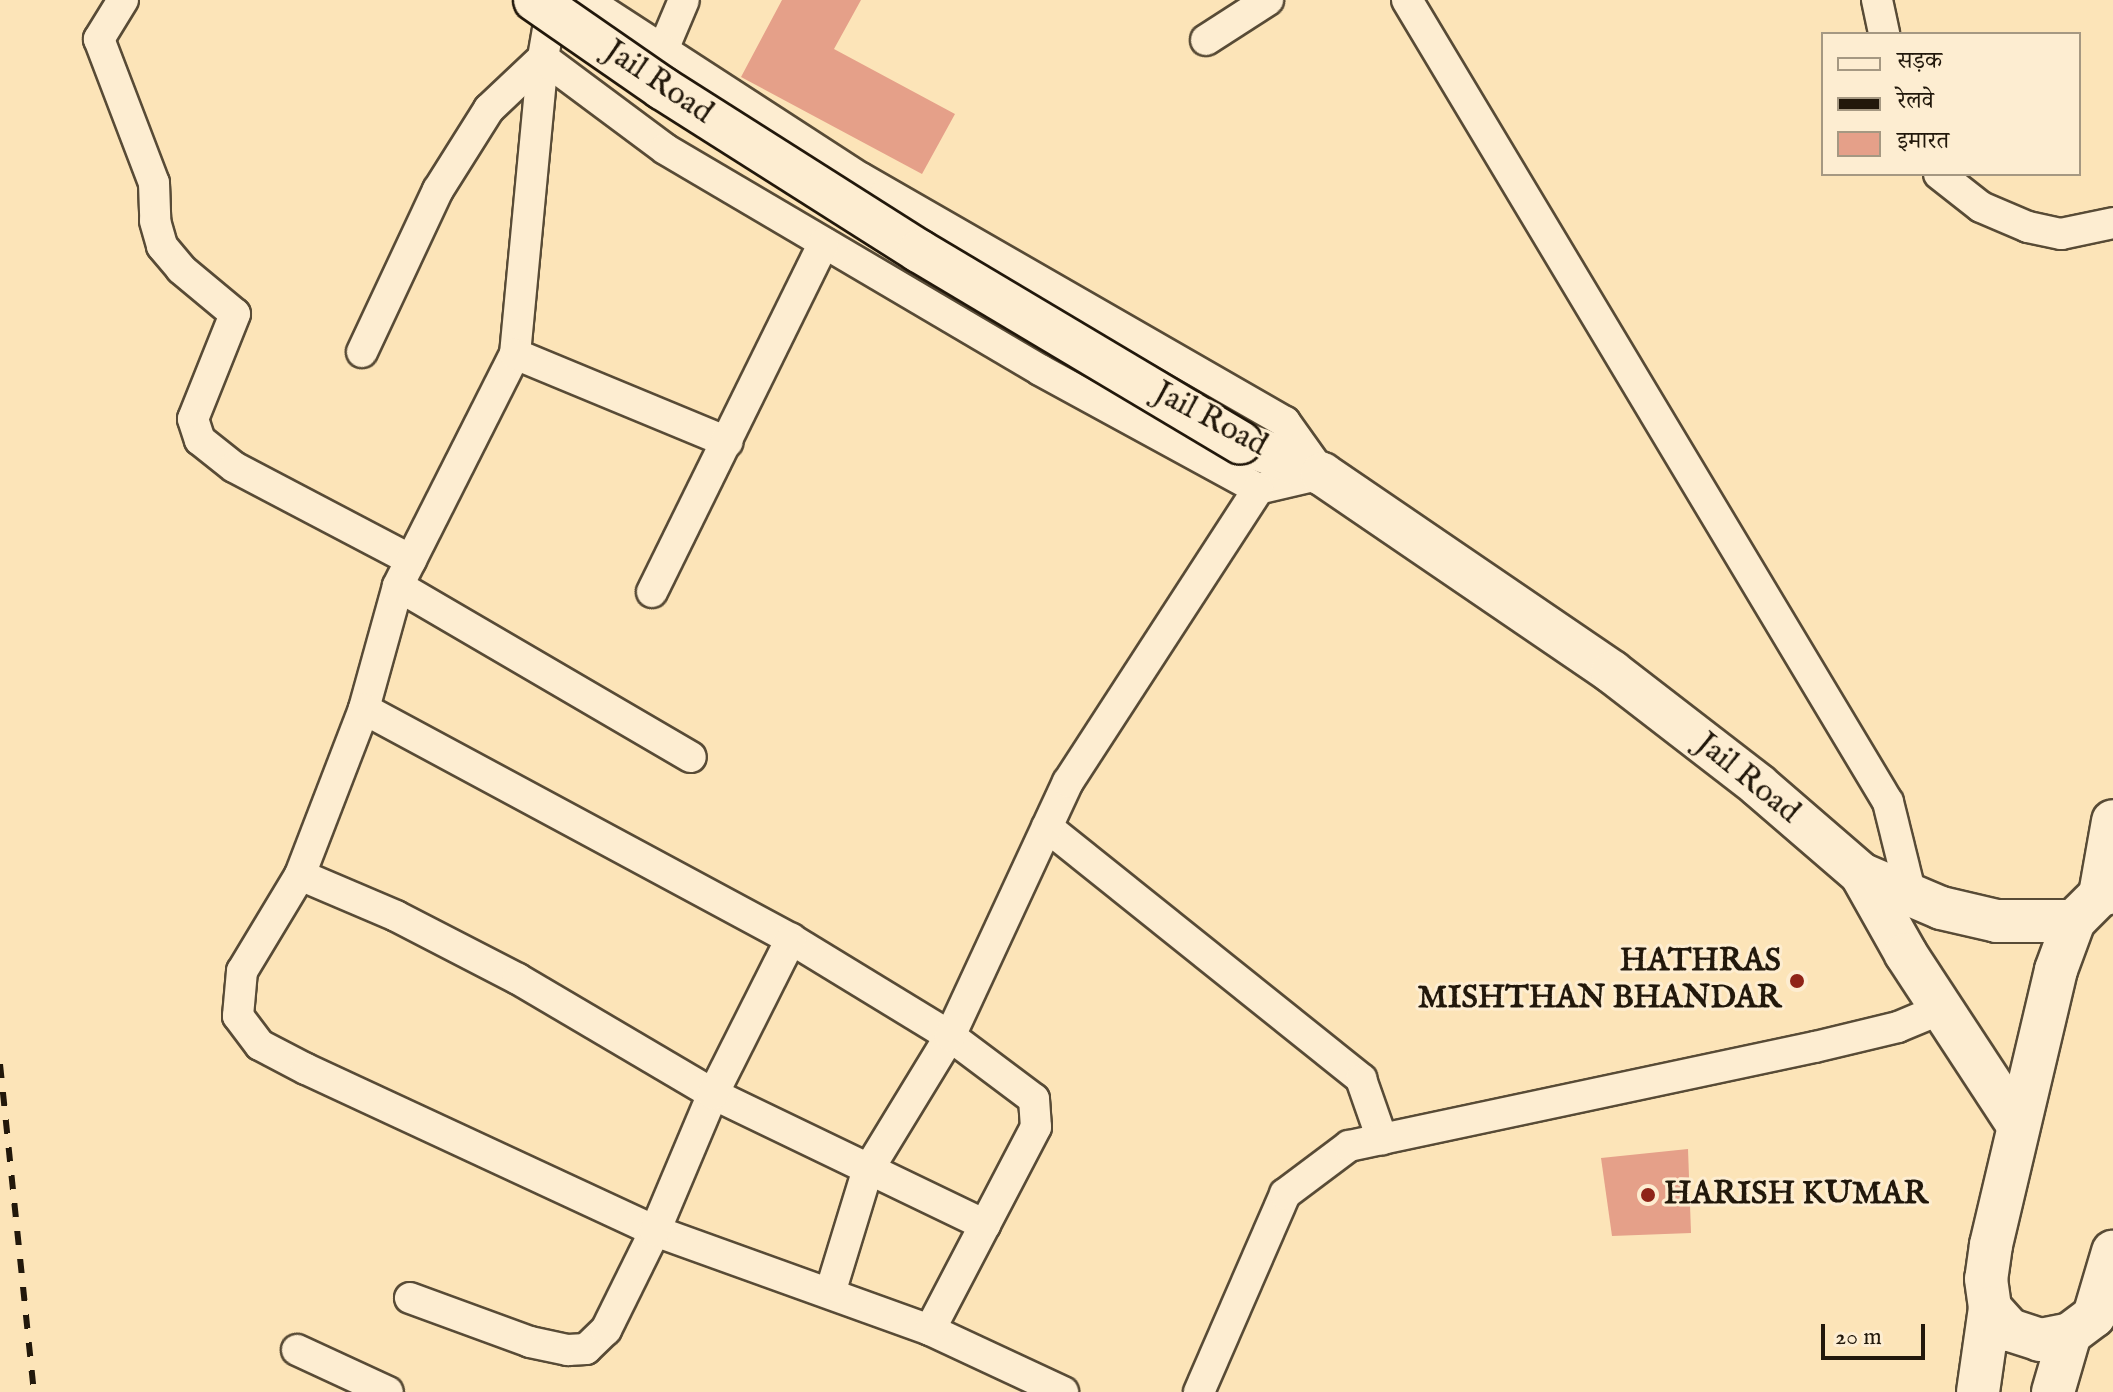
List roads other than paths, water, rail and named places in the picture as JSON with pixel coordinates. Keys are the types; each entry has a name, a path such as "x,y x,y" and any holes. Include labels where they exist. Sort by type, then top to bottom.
{"street":[{"path":"123,0 99,39 154,183 155,221 162,246 181,269 235,314 193,419 200,440 234,467 691,757"},
{"name":"Jail Road","path":"535,0 919,251 1240,442 1322,474 1612,672 1758,785 1861,874 1911,895 1997,921 2096,903"},
{"path":"553,0 543,58 515,354 405,573 364,709 300,875 242,971 238,1016 260,1045 655,1231 930,1330 1063,1392"},
{"path":"543,58 665,149 1040,370 1258,489 1322,474 1285,422 860,178 586,0"},
{"name":"Jail Road","path":"662,52 684,0"},
{"path":"1206,40 1268,0"},
{"path":"1407,0 1888,802 1911,895"},
{"path":"1877,0 1884,32"},
{"path":"362,352 438,190 489,109 543,58"},
{"path":"1942,176 1981,207 2028,227 2061,234 2113,223"},
{"path":"652,592 824,243"},
{"path":"515,354 727,442"},
{"path":"830,1293 867,1172 950,1036 1068,782 1258,489"},
{"path":"364,709 791,939 950,1036 1034,1099 1036,1127 930,1330"},
{"path":"1978,1392 1990,1308 1986,1279 1991,1245 2018,1125 2056,970 2096,903 2113,821"},
{"path":"1047,827 1361,1079 1382,1139"},
{"name":"Jail Road","path":"1861,874 1941,1009 2018,1125"},
{"path":"300,875 396,916 518,979 713,1094 867,1172 985,1225"},
{"path":"410,1298 530,1342 586,1349 613,1318 655,1231 713,1094 791,939"},
{"path":"1199,1392 1285,1194 1349,1146 1815,1047 1898,1027 1941,1009"},
{"path":"2053,1392 2092,1323 2113,1252"},
{"path":"1990,1308 2010,1330 2040,1340 2092,1323"},
{"path":"297,1350 388,1392"}],"railway":[{"path":"0,1064 34,1392"}],"place":[{"name":"HATHRAS MISHTHAN BHANDAR","path":"1797,981"},
{"name":"HARISH KUMAR","path":"1648,1195"}]}
